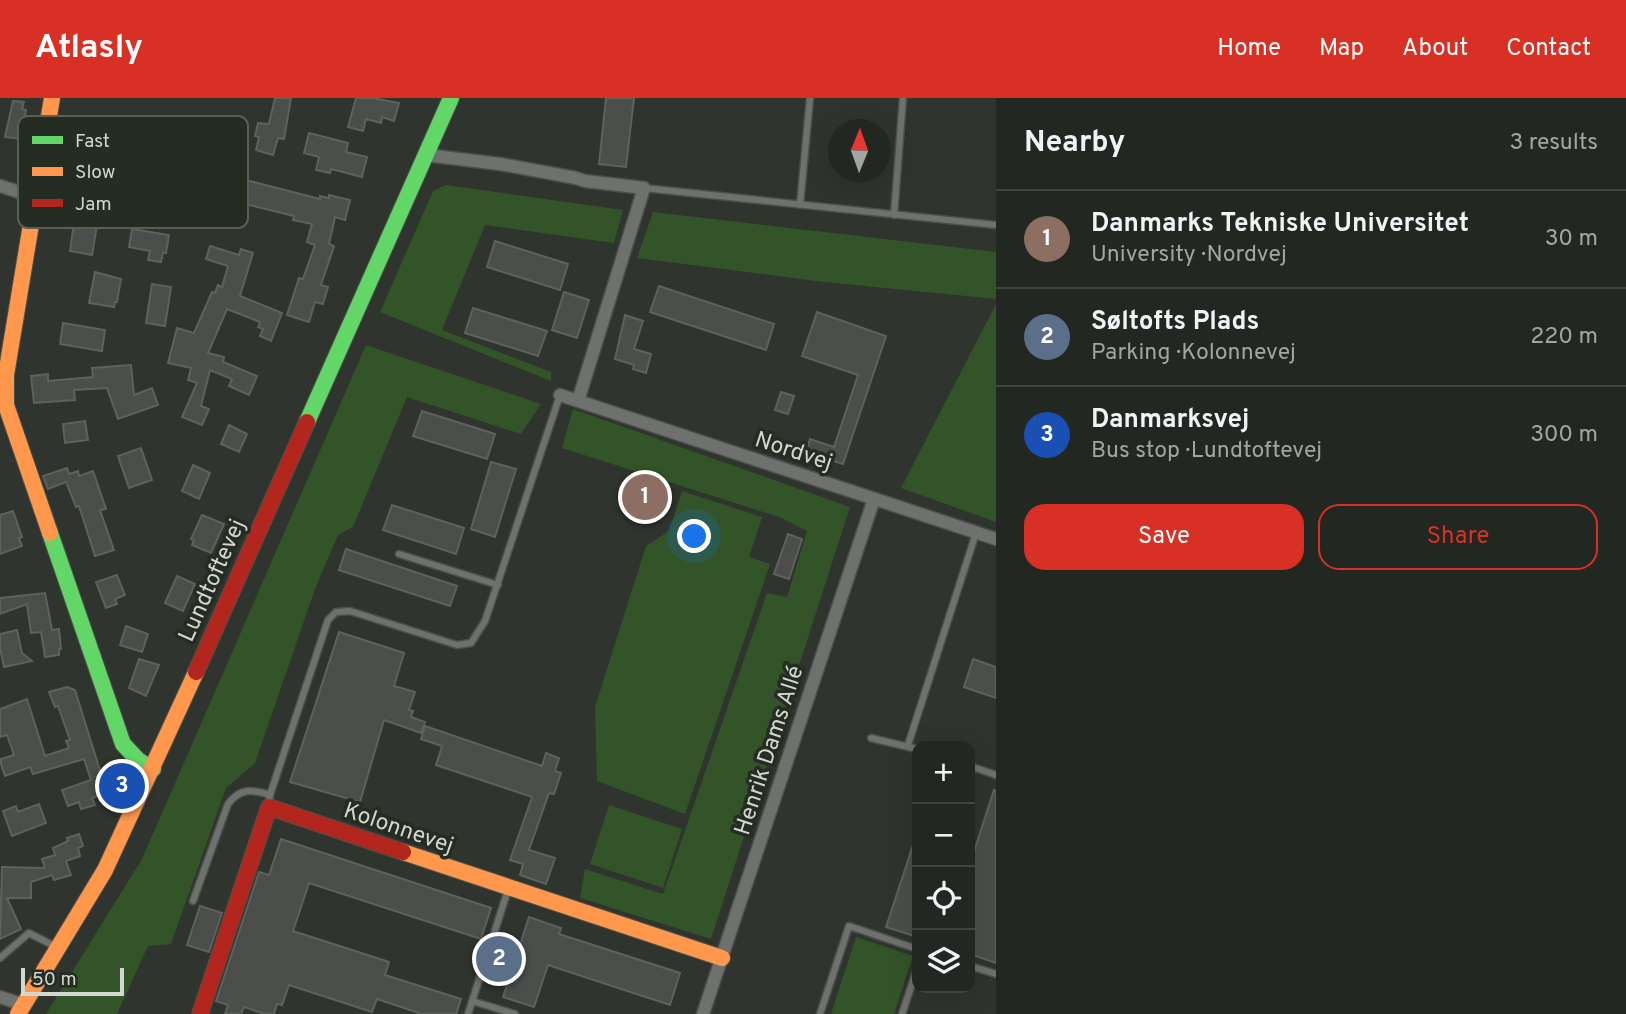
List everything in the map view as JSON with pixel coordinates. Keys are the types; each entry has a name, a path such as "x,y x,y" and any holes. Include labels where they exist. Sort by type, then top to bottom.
{"street":[{"path":"49,116 52,98"},
{"name":"Lundtoftevej","path":"21,1009 105,870 153,769 451,98"},
{"path":"426,155 500,164 585,181 644,188 578,401"},
{"path":"0,186 18,192"},
{"path":"30,228 5,374 5,405 123,744 138,760 153,769"},
{"name":"Nordvej","path":"560,395 996,539"},
{"name":"Henrik Dams Allé","path":"703,1014 874,499"},
{"path":"200,1014 269,801"},
{"name":"Kolonnevej","path":"269,801 509,888 722,958"},
{"path":"0,997 21,1009"}],"lane":[{"path":"800,205 810,98"},
{"path":"894,215 903,98"},
{"path":"644,188 996,225"},
{"path":"193,901 228,804 234,795 251,789 269,801 328,620 336,612 350,611 457,645 471,643 485,621 498,585 560,395"},
{"path":"908,746 976,533"},
{"path":"399,554 498,585"},
{"path":"871,738 912,747"},
{"path":"975,768 996,775"},
{"path":"468,1014 509,888"},
{"path":"820,1014 849,926 912,947"},
{"path":"0,958 29,933 59,949"},
{"path":"975,968 996,974"},
{"path":"902,1014 912,984"},
{"path":"472,1001 515,1014"}],"green space":[{"path":"446,185 623,210 614,243 485,225 442,330 551,372 551,381 380,312 433,191"},
{"path":"653,212 996,252 996,299 824,282 637,258"},
{"path":"996,304 996,522 901,488"},
{"path":"366,345 541,404 521,434 407,397 353,527 338,535 315,589 255,763 226,788 171,944 148,946 117,1014 46,1014 142,859"},
{"path":"573,409 850,507 711,939 580,898 585,869 663,894 767,593 787,597 807,531 782,518 562,448"},
{"path":"682,491 762,517 749,557 770,564 685,814 597,781 595,707 646,546 669,531"},
{"path":"609,805 682,829 663,888 590,864"},
{"path":"856,937 912,956 894,1014 831,1014"}],"building":[{"path":"275,98 291,98 284,139 278,138 273,155 256,150 259,137 255,136 258,123 269,124"},
{"path":"356,98 399,103 394,121 382,117 381,123 366,119 363,131 348,127"},
{"path":"606,98 634,98 626,167 599,164"},
{"path":"13,101 24,102 22,109 26,110 25,116 18,116 18,139 5,137"},
{"path":"309,133 348,143 346,152 367,157 362,177 331,169 330,173 316,170 319,157 304,153"},
{"path":"248,181 320,199 320,196 329,198 329,195 350,200 345,220 335,217 329,244 334,246 321,285 328,287 323,304 315,302 309,322 287,315 299,278 303,279 315,245 307,242 312,224 293,220 294,216 248,205"},
{"path":"73,228 96,228 92,255 70,251"},
{"path":"132,229 169,235 166,253 163,253 161,262 148,260 150,251 129,247"},
{"path":"495,241 568,264 560,290 487,267"},
{"path":"210,246 239,255 241,249 253,253 240,296 282,313 271,341 260,336 263,329 258,327 260,322 227,309 208,353 224,357 223,362 257,376 249,395 229,386 232,379 210,370 201,406 209,409 202,425 182,417 197,383 188,380 191,368 168,363 177,328 194,333 212,292 215,293 218,285 222,287 228,266 206,259"},
{"path":"95,272 121,279 114,307 89,303"},
{"path":"152,284 171,287 165,326 146,323"},
{"path":"659,286 774,324 766,350 650,312"},
{"path":"564,292 589,300 577,338 552,330"},
{"path":"473,308 547,331 538,356 465,333"},
{"path":"817,312 886,336 843,464 806,452 810,439 834,447 858,375 802,356"},
{"path":"625,315 643,321 634,349 651,354 646,373 633,369 634,365 615,359"},
{"path":"63,323 105,330 102,351 60,344"},
{"path":"131,365 134,395 152,388 158,405 118,419 107,388 74,390 75,400 34,403 31,376 48,374 48,381 93,377 92,368"},
{"path":"781,392 794,396 788,414 775,410"},
{"path":"422,411 495,434 487,459 413,436"},
{"path":"85,421 88,440 65,443 63,424"},
{"path":"229,425 247,434 239,452 221,444"},
{"path":"141,448 152,480 129,488 118,456"},
{"path":"491,462 516,469 495,537 471,529"},
{"path":"193,465 210,473 199,499 182,491"},
{"path":"67,468 69,474 78,471 79,476 93,471 106,509 100,510 114,550 95,556 79,506 76,507 66,482 48,489 43,476"},
{"path":"392,505 464,528 456,554 383,530"},
{"path":"13,511 22,537 19,538 22,546 0,554 0,515"},
{"path":"202,515 224,524 211,553 192,545 194,540 191,539"},
{"path":"788,534 802,539 789,579 774,574"},
{"path":"346,549 457,586 450,606 339,570"},
{"path":"117,575 125,595 115,599 117,604 106,608 96,582"},
{"path":"177,576 195,584 183,611 165,603"},
{"path":"45,593 52,630 59,629 61,649 59,655 45,657 41,632 31,633 27,604 0,614 0,598"},
{"path":"126,626 148,634 142,652 120,645"},
{"path":"17,630 22,653 32,661 4,667 0,634"},
{"path":"339,632 404,653 394,686 415,692 409,710 413,711 411,717 425,722 421,733 384,720 360,802 290,782"},
{"path":"139,659 159,665 146,696 129,688"},
{"path":"973,659 996,667 996,698 964,687"},
{"path":"67,687 75,690 107,793 92,798 95,805 81,809 79,802 68,806 62,790 91,780 84,759 33,774 30,767 5,776 1,764 1,759 14,755 7,735 0,737 0,709 27,699 45,756 69,748 66,741 70,740 58,706 55,707 49,692"},
{"path":"425,726 542,766 546,753 559,758 555,771 561,773 554,794 549,793 529,850 555,858 546,884 520,875 523,864 510,860 532,797 436,765 442,746 421,739"},
{"path":"994,790 996,963 975,956 975,849"},
{"path":"39,804 46,823 12,836 3,811 16,806 18,812"},
{"path":"79,834 83,846 78,848 80,856 66,861 71,875 54,880 52,875 31,882 31,898 7,898 21,929 0,939 2,867 45,868 42,859 55,855 53,848 68,841 67,838"},
{"path":"281,839 491,908 481,939 309,883 293,931 389,962 385,975 461,999 456,1014 422,1014 377,999 372,1012 289,985 282,1005 277,1004 274,1014 244,1007 241,1014 225,1014 228,1005 216,1001 259,872 269,875"},
{"path":"912,848 912,935 886,927"},
{"path":"200,906 222,913 209,952 187,945"},
{"path":"529,917 561,928 559,934 680,973 670,1005 548,965 534,1007 503,997"}],"traffic: fast":[{"path":"307,422 451,98"},
{"path":"50,533 123,744 138,760 153,769"}],"traffic: slow":[{"path":"49,116 52,98"},
{"path":"30,228 6,375 6,405 50,533"},
{"path":"18,1014 105,870 196,672"},
{"path":"403,852 722,958"}],"traffic: jam":[{"path":"196,672 307,422"},
{"path":"200,1014 269,807 403,852"}],"place":[{"name":"Danmarks Tekniske Universitet","path":"645,497"},
{"name":"Danmarksvej","path":"122,786"},
{"name":"Søltofts Plads","path":"499,959"}]}
